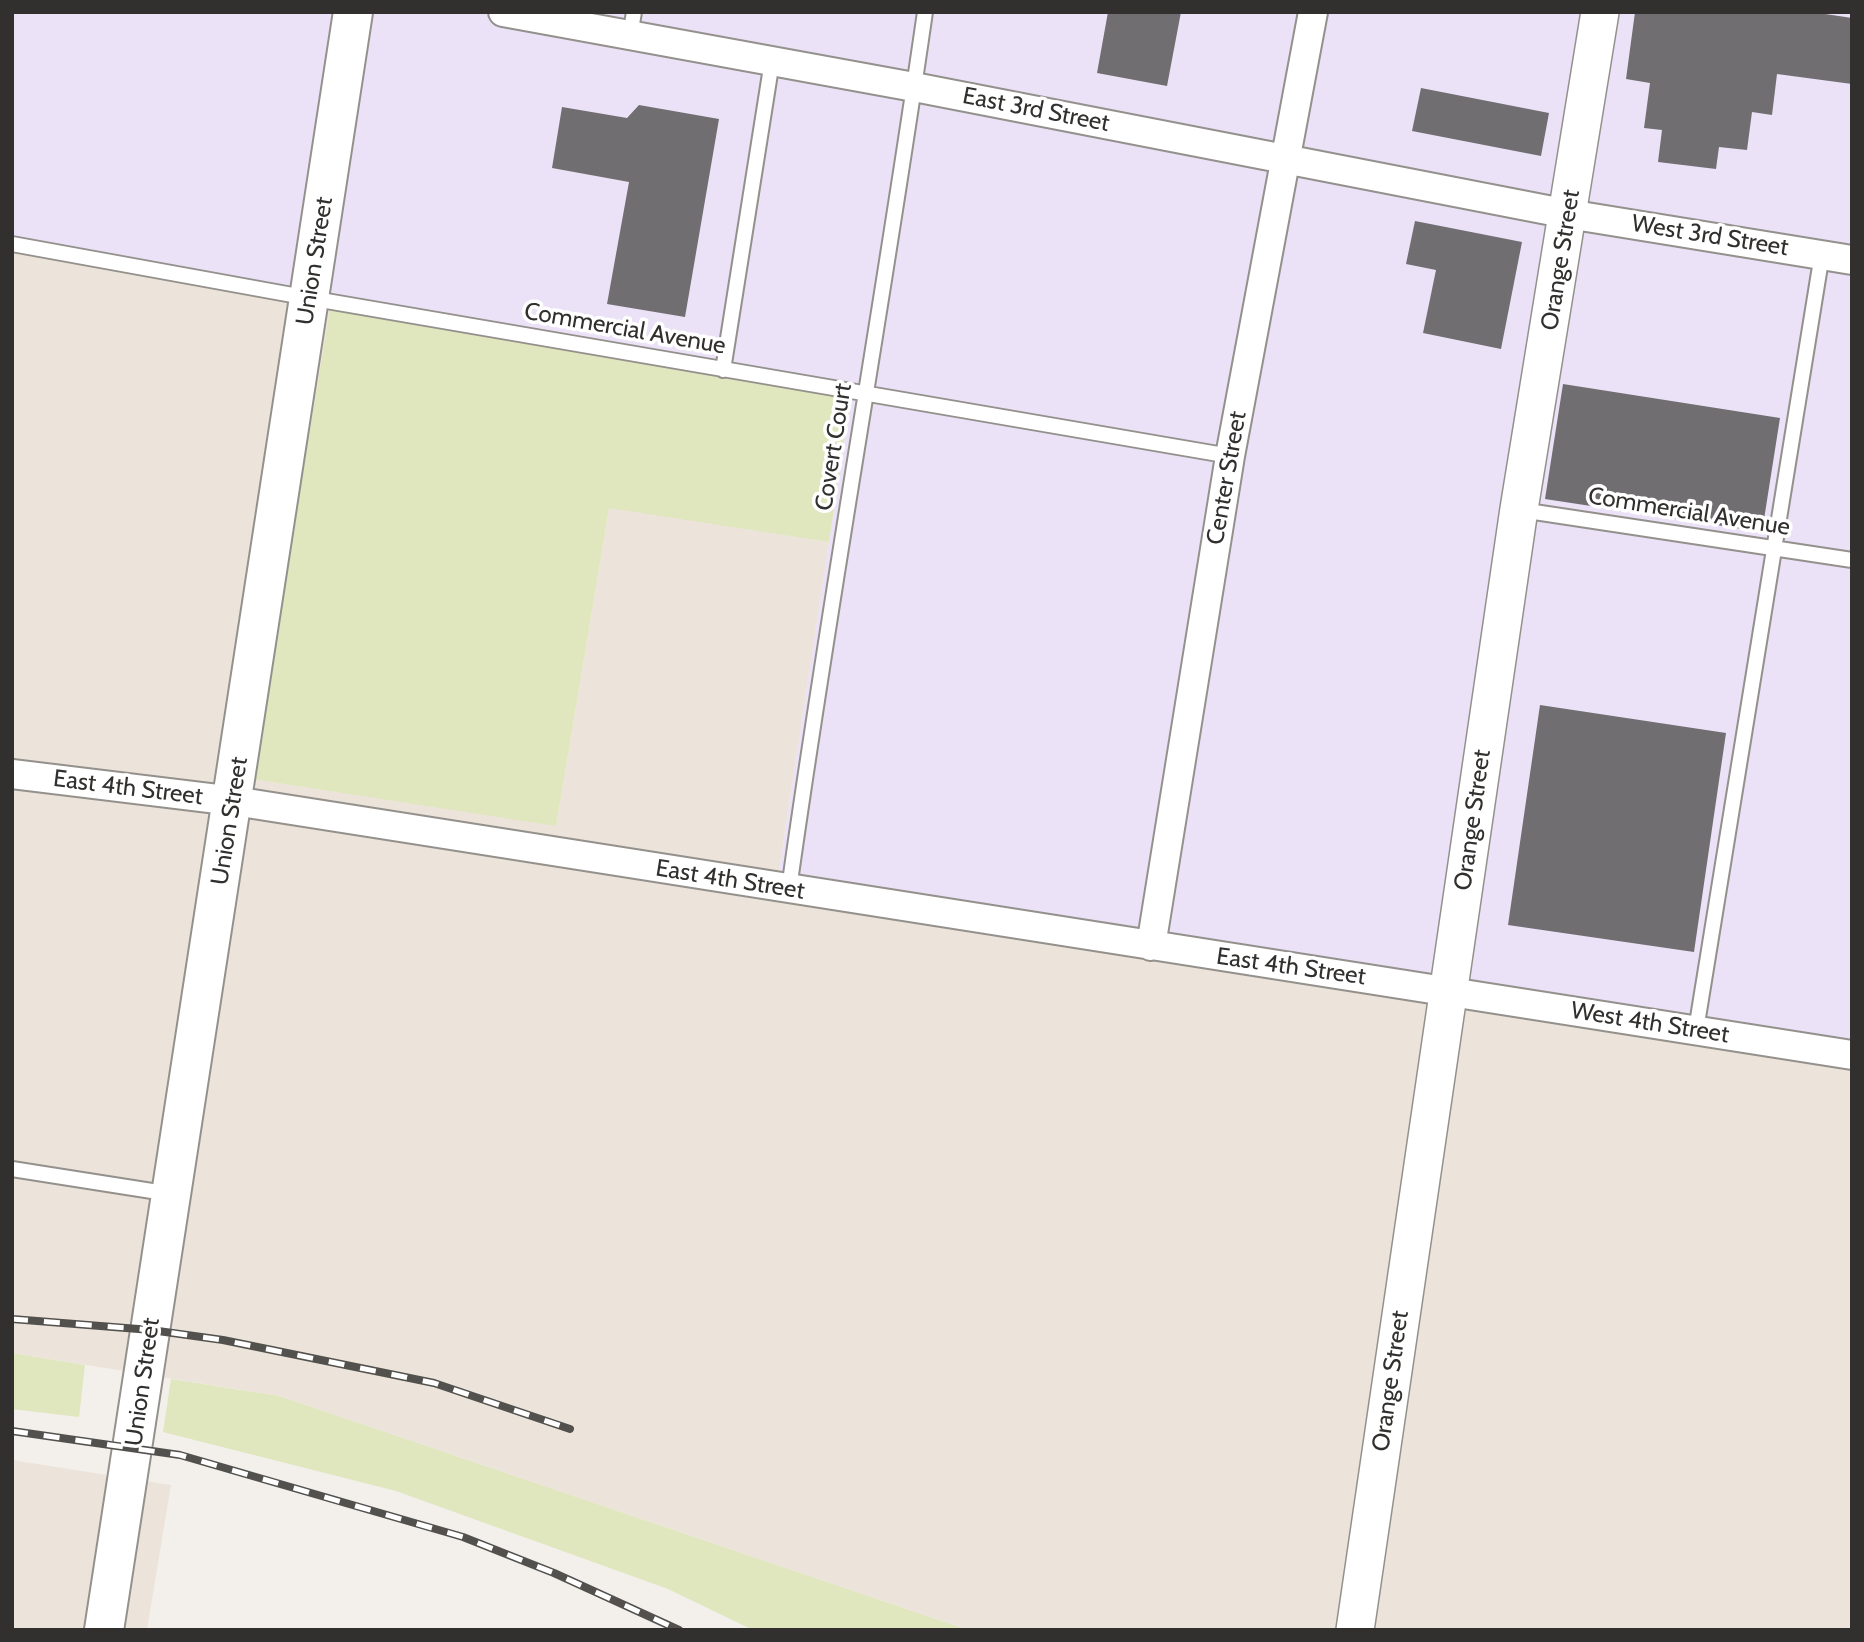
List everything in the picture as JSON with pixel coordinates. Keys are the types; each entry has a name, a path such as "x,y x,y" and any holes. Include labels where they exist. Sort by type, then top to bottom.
{"main road":[{"name":"Union Street","path":"104,1630 354,12"}],"street":[{"name":"East 3rd Street","path":"503,12 632,24 772,61 1568,214"},
{"name":"Center Street","path":"1151,946 1230,456 1313,12"},
{"name":"Orange Street","path":"1355,1630 1519,509 1600,12"},
{"name":"West 3rd Street","path":"1568,214 1852,260"},
{"name":"East 4th Street","path":"12,774 234,802 1448,990"},
{"name":"West 4th Street","path":"1448,990 1852,1055"}],"lane":[{"name":"Covert Court","path":"789,889 818,681 885,283 925,12"},
{"path":"723,369 772,61"},
{"name":"Commercial Avenue","path":"12,244 309,298 1230,456"},
{"path":"1696,1030 1822,254"},
{"name":"Commercial Avenue","path":"1519,509 1852,560"},
{"path":"12,1170 173,1194"}],"shaded area":[{"path":"12,12 1852,12 1852,1057 775,897 851,396 281,301 12,252"},
{"path":"12,252 330,309 252,779 556,825 609,507 829,542 775,896 1852,1057 1852,1630 968,1630 279,1396 12,1353"},
{"path":"12,1460 171,1485 147,1630 12,1630"}],"green space":[{"path":"330,309 851,396 829,542 609,508 556,826 252,779"},
{"path":"12,1353 85,1365 79,1417 12,1409"},
{"path":"171,1379 279,1396 968,1630 753,1630 668,1589 396,1491 163,1432"}],"building":[{"path":"1108,12 1181,12 1167,86 1097,73"},
{"path":"1635,12 1812,12 1852,18 1852,84 1777,74 1772,115 1752,112 1747,150 1719,147 1716,169 1658,162 1662,130 1644,128 1650,83 1626,79"},
{"path":"1421,88 1549,113 1541,156 1412,131"},
{"path":"639,105 719,119 685,317 607,304 629,182 552,168 562,107 627,118"},
{"path":"1415,221 1522,242 1501,349 1423,333 1436,270 1406,264"},
{"path":"1563,384 1780,418 1762,532 1545,499"},
{"path":"1540,705 1726,733 1694,952 1508,925"}],"railway":[{"path":"12,1319 151,1330 223,1340 434,1383 570,1429"},
{"path":"12,1431 180,1455 463,1537 554,1573 679,1630"}]}
